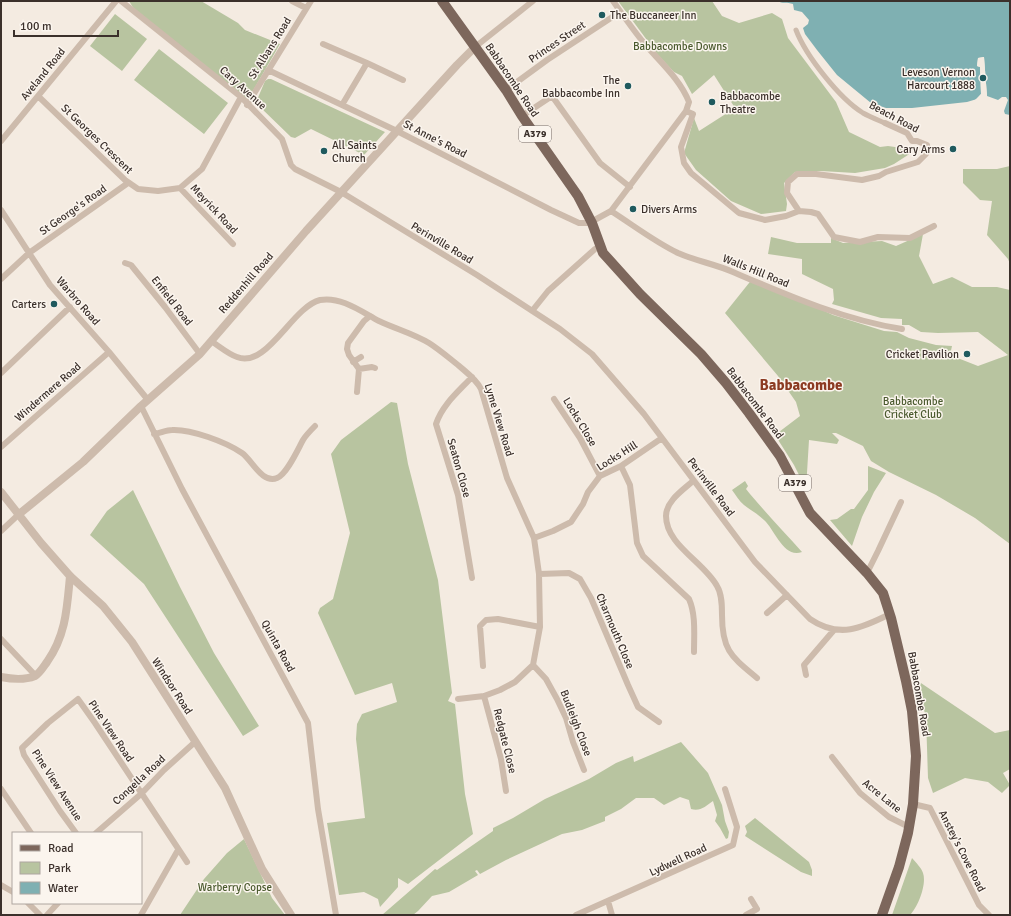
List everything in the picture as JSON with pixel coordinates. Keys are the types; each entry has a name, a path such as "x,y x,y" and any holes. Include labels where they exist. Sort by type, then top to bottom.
{"main road":[{"name":"Babbacombe Road","path":"442,1 506,90 522,116 578,196 592,223 603,253 640,294 700,354 726,383 780,456 810,513 867,573 883,593 890,614 906,681 915,736 916,756 913,804 909,827 899,867 882,915"}],"street":[{"name":"Aveland Road","path":"1,141 116,1"},
{"name":"Cary Avenue","path":"121,1 241,97 247,105 282,139 291,165 295,169 341,192"},
{"path":"292,1 306,8"},
{"name":"St Albans Road","path":"247,105 311,1"},
{"path":"475,47 533,1"},
{"path":"592,223 611,211 686,110 689,102 674,77 643,42 613,1"},
{"name":"Princes Street","path":"506,90 544,62 620,12"},
{"name":"Beach Road","path":"796,30 799,38 836,91 863,112 907,133 912,141 917,141 927,145 928,149 926,154 918,162 886,172 879,176 862,180 816,174 797,174 788,182 787,193 799,211"},
{"path":"323,44 403,80"},
{"name":"Reddenhill Road","path":"18,516 84,462 140,406 200,354 306,231 475,47"},
{"path":"342,106 366,63"},
{"name":"St Anne's Road","path":"268,70 397,131 579,223 592,223"},
{"name":"St Georges Crescent","path":"38,96 128,183 138,189 158,191 180,188"},
{"path":"522,116 552,96 600,163 630,187"},
{"path":"180,188 202,169 241,97"},
{"path":"686,110 693,114 681,147 684,163 691,173 739,213 765,220 786,216 799,211 811,212 818,214 834,237 860,242 878,237 910,238 934,226"},
{"name":"St George's Road","path":"1,279 29,253 128,183"},
{"name":"Meyrick Road","path":"180,188 233,244"},
{"name":"Perinville Road","path":"341,192 560,329 592,354 644,414 755,562 810,619 818,624 834,630 843,631 866,626 890,614"},
{"name":"Warbro Road","path":"1,210 50,285 109,352 148,400"},
{"name":"Walls Hill Road","path":"611,211 679,253 732,271 790,296 834,312 902,329"},
{"path":"532,311 548,291 600,246"},
{"name":"Enfield Road","path":"125,263 131,266 165,307 200,354"},
{"name":"Lyme View Road","path":"211,341 237,357 246,359 254,357 269,347 312,302 334,300 355,308 428,343 447,356 477,382 481,389 507,478 534,538 539,574 540,627 533,665"},
{"path":"1,373 70,308"},
{"path":"357,392 359,369 353,362 347,349 348,343 364,321 370,316"},
{"name":"Windermere Road","path":"1,447 109,352"},
{"path":"353,362 361,357"},
{"path":"359,369 375,368"},
{"name":"Seaton Close","path":"472,377 445,406 436,424 458,496 472,578"},
{"name":"Locks Close","path":"554,399 580,438 600,476"},
{"name":"Quinta Road","path":"140,406 182,489 308,723 318,809 336,915"},
{"path":"154,434 172,430 185,431 210,437 233,447 243,454 251,461 259,473 263,476 278,478 295,456 304,438 315,426"},
{"name":"Locks Hill","path":"534,538 572,522 584,504 588,492 600,476 621,466 662,438"},
{"path":"621,466 630,485 637,543 643,556 688,598 692,606 694,652"},
{"path":"693,481 669,504 666,516 668,527 676,543 710,574 718,587 722,599 722,628 724,639 731,655 757,678"},
{"name":"Windsor Road","path":"1,492 18,516 70,576 103,606 132,642 225,788 262,869 291,915"},
{"path":"867,573 901,502"},
{"path":"1,531 18,516"},
{"name":"Charmouth Close","path":"539,574 569,573 580,579 591,598 638,707 659,722"},
{"path":"1,677 18,679 35,675 44,666 60,640 68,600 70,576"},
{"path":"767,614 787,595"},
{"path":"483,666 480,626 486,620 498,619 540,627"},
{"path":"806,675 804,664 834,630"},
{"path":"1,639 35,675"},
{"path":"458,699 484,696 500,690 515,682 533,665"},
{"name":"Budleigh Close","path":"533,665 546,678 557,699 566,718 573,742 584,770"},
{"name":"Redgate Close","path":"484,696 501,758 506,791"},
{"name":"Pine View Avenue","path":"75,832 24,755 22,748 48,723 78,699"},
{"name":"Pine View Road","path":"78,699 187,862"},
{"name":"Congella Road","path":"97,832 141,794 164,770 195,742"},
{"name":"Acre Lane","path":"832,758 860,793 889,817 909,827"},
{"path":"1,789 30,832"},
{"name":"Lydwell Road","path":"576,915 733,846 738,827 725,789"},
{"name":"Anstey's Cove Road","path":"913,804 930,808 979,905 989,915"},
{"path":"141,915 178,850"},
{"path":"1,885 12,891"},
{"path":"746,915 757,909 751,899"},
{"path":"608,900 612,915"},
{"path":"29,904 40,915"},
{"path":"47,915 57,904"}],"green space":[{"path":"129,1 201,1 238,23 245,30 280,44 247,101 134,9"},
{"name":"Babbacombe Downs","path":"618,1 712,1 722,16 739,23 772,13 782,19 788,38 836,102 849,132 880,147 888,146 909,149 911,153 885,168 855,173 821,171 795,172 784,183 787,204 786,211 761,214 731,201 696,170 684,153 694,118 699,131 735,108 714,75 692,94 682,76 674,72 658,55"},
{"path":"115,14 147,39 122,71 90,46"},
{"path":"159,49 228,103 204,134 134,80"},
{"path":"271,79 385,132 364,155 311,129 295,138 291,137 260,107 257,100 265,81"},
{"path":"1010,166 1010,264 1008,259 987,235 992,201 980,200 963,183 963,169 997,169"},
{"name":"Babbacombe Cricket Club","path":"923,234 919,256 933,284 952,277 972,287 997,287 1010,290 1010,544 975,518 936,495 889,472 871,461 863,446 836,433 832,433 839,440 837,444 809,440 806,489 794,465 775,435 800,416 796,402 778,376 725,313 753,278 833,315 884,331 897,332 909,338 936,345 952,346 950,355 978,366 1008,355 978,332 921,332 909,325 902,325 902,319 881,318 832,304 834,300 833,289 802,274 802,259 768,254 771,237 797,243 831,243 831,238 843,243 882,241 896,246"},
{"path":"391,402 397,403 408,464 438,580 452,693 448,701 455,704 465,794 473,834 408,884 398,878 398,887 380,907 378,899 364,892 339,895 327,823 365,818 356,739 357,724 362,714 397,702 392,683 355,695 318,613 320,608 333,599 350,533 331,454 341,440"},
{"path":"868,466 886,473 874,492 862,517 852,546 830,520 837,519 851,509 854,509 868,490"},
{"path":"745,481 748,486 746,489 750,494 802,552 796,553 785,548 764,520 739,500 732,490"},
{"path":"133,490 214,653 259,726 243,736 144,584 90,535 107,511"},
{"path":"915,679 995,733 1010,730 1010,769 1003,773 1010,785 1002,793 988,782 965,778 933,793 928,778 926,717"},
{"path":"681,742 708,773 722,805 729,832 728,838 726,839 715,821 717,815 713,801 703,808 694,810 691,809 689,800 680,797 664,805 654,798 636,798 621,809 605,817 605,821 582,830 562,834 480,874 477,870 475,871 478,875 449,892 432,896 413,915 382,915 435,869 437,870 493,831 493,828 545,799 589,779 616,763 633,756 634,762"},
{"path":"755,818 809,862 812,870 812,876 801,872 745,836 747,832 745,826"},
{"name":"Warberry Copse","path":"244,839 272,898 285,915 180,915 204,879 227,853"},
{"path":"912,858 923,873 924,883 921,895 916,907 910,915 892,915"}],"water":[{"path":"778,1 1010,1 1010,115 1005,114 1004,111 1008,100 1006,97 1002,97 998,100 987,96 984,57 978,58 977,66 980,67 981,94 977,99 967,102 912,108 886,108 871,103 837,75 817,50 805,34 803,28 808,24 809,20 802,12 794,10 793,4"}],"pier":[{"path":"984,57 987,96 986,98 982,59 980,59 979,65 982,66 983,95 978,100 973,102 981,94 980,67 977,66 978,58"}],"place":[{"name":"The Buccaneer Inn","path":"602,15"},
{"name":"Leveson Vernon Harcourt 1888","path":"983,78"},
{"name":"The Babbacombe Inn","path":"628,86"},
{"name":"Babbacombe Theatre","path":"712,102"},
{"name":"Cary Arms","path":"953,149"},
{"name":"All Saints Church","path":"324,151"},
{"name":"Divers Arms","path":"633,209"},
{"name":"Carters","path":"54,304"},
{"name":"Cricket Pavilion","path":"967,354"}],"district":[{"name":"Babbacombe","path":"801,385"}]}
